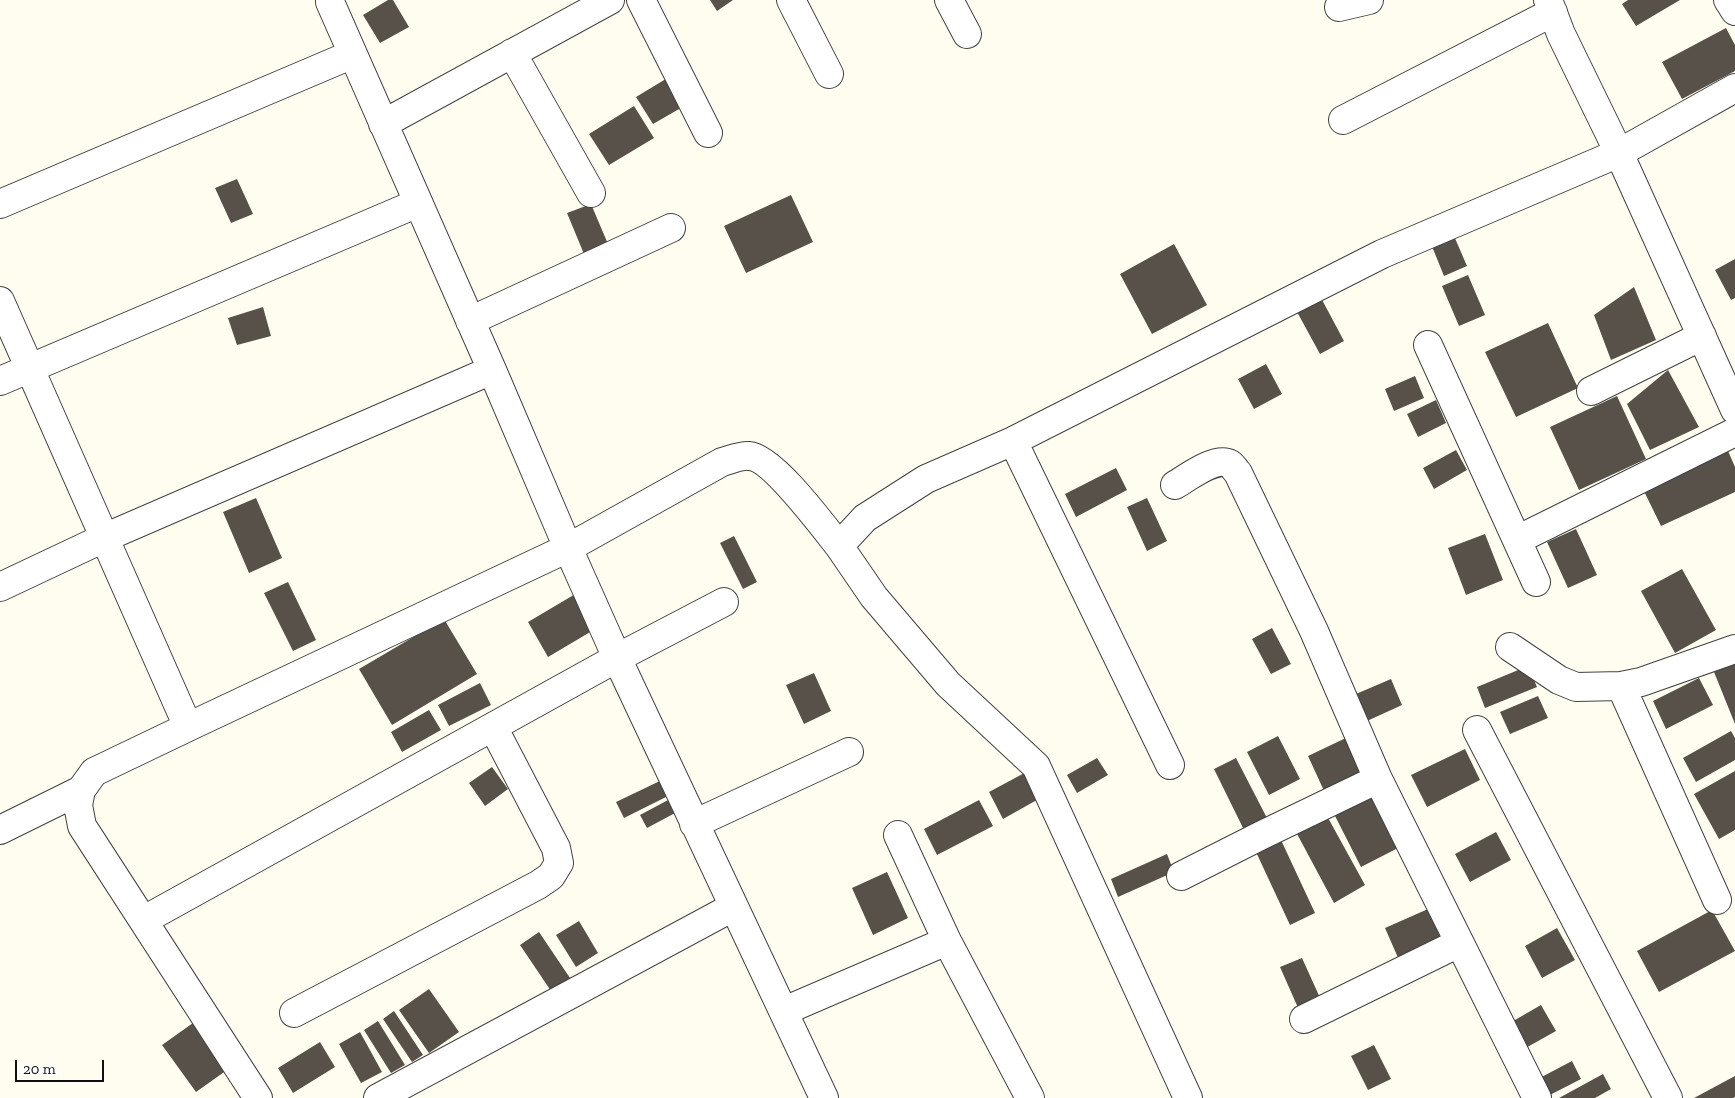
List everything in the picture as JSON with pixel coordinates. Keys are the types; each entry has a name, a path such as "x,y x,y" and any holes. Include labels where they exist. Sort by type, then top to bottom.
{"street":[{"path":"383,124 610,0"},
{"path":"641,0 708,133"},
{"path":"791,0 829,74"},
{"path":"949,0 966,34"},
{"path":"1339,7 1369,0"},
{"path":"1728,0 1735,12"},
{"path":"331,1 617,658 824,1098"},
{"path":"1343,120 1550,6 1561,34 1619,153 1735,410"},
{"path":"512,53 591,193"},
{"path":"0,204 353,54"},
{"path":"839,546 865,518 926,480 1013,441 1382,254 1619,153 1735,88"},
{"path":"0,381 418,203"},
{"path":"470,321 671,228"},
{"path":"0,301 188,727"},
{"path":"1591,391 1702,336"},
{"path":"1428,346 1536,582"},
{"path":"0,587 104,538 492,370"},
{"path":"1517,540 1735,432"},
{"path":"1013,441 1170,765"},
{"path":"258,1098 82,826 78,805 81,790 94,772 568,548 722,462 749,456 765,462 778,474 839,546 874,597 948,684 1036,766 1188,1098"},
{"path":"1174,485 1211,464 1223,462 1230,464 1238,473 1314,630 1378,779 1537,1098"},
{"path":"144,920 617,658 724,602"},
{"path":"1510,647 1559,680 1576,688 1621,686 1641,682 1735,649"},
{"path":"1621,686 1717,900"},
{"path":"294,1014 538,885 551,876 559,864 556,848 492,727"},
{"path":"1477,730 1668,1098"},
{"path":"694,824 848,752"},
{"path":"1181,876 1378,779"},
{"path":"0,830 81,790"},
{"path":"898,835 947,940 1030,1098"},
{"path":"378,1098 733,907"},
{"path":"784,1011 947,940"},
{"path":"1304,1019 1459,943"}],"building":[{"path":"388,0 393,0 409,27 380,43 363,15"},
{"path":"710,0 733,0 717,11"},
{"path":"1628,0 1680,0 1636,26 1622,4"},
{"path":"1726,28 1735,45 1735,71 1682,99 1662,62"},
{"path":"669,77 686,105 653,124 636,97"},
{"path":"634,106 654,138 609,165 589,134"},
{"path":"237,179 253,214 231,223 215,188"},
{"path":"791,195 813,242 746,273 724,226"},
{"path":"591,204 608,244 584,254 567,213"},
{"path":"1451,229 1467,266 1444,276 1429,239"},
{"path":"1174,244 1207,305 1152,334 1120,274"},
{"path":"1735,259 1735,298 1731,300 1715,270"},
{"path":"1468,275 1485,315 1459,326 1442,286"},
{"path":"1634,287 1656,340 1611,360 1594,315"},
{"path":"1320,296 1344,341 1320,354 1296,310"},
{"path":"263,307 271,336 237,345 228,318"},
{"path":"1548,323 1578,388 1516,417 1485,352"},
{"path":"1266,364 1282,394 1254,409 1238,379"},
{"path":"1668,370 1699,427 1650,450 1627,404"},
{"path":"1415,376 1424,398 1394,411 1385,389"},
{"path":"1617,396 1646,459 1579,490 1550,427"},
{"path":"1436,400 1446,423 1418,437 1407,414"},
{"path":"1725,444 1735,467 1735,492 1661,526 1640,483"},
{"path":"1456,450 1467,470 1434,489 1423,468"},
{"path":"1116,468 1127,490 1076,517 1065,494"},
{"path":"256,498 282,558 249,573 223,512"},
{"path":"1147,498 1167,541 1147,551 1127,507"},
{"path":"1576,529 1597,575 1568,588 1547,542"},
{"path":"1485,534 1503,580 1466,595 1448,548"},
{"path":"734,536 757,582 743,589 720,543"},
{"path":"1682,569 1716,630 1675,653 1641,591"},
{"path":"288,582 316,640 293,651 264,593"},
{"path":"577,593 597,628 548,657 528,622"},
{"path":"444,619 477,674 392,725 359,669"},
{"path":"1272,628 1291,664 1271,674 1252,639"},
{"path":"1735,663 1735,724 1714,672"},
{"path":"1528,666 1537,687 1485,708 1477,687"},
{"path":"814,673 831,711 804,724 786,685"},
{"path":"1699,678 1713,705 1666,729 1653,701"},
{"path":"1391,679 1402,705 1367,721 1356,694"},
{"path":"480,683 491,705 449,726 438,705"},
{"path":"1538,696 1548,718 1510,734 1500,712"},
{"path":"429,710 441,730 402,752 391,732"},
{"path":"1731,731 1735,738 1735,760 1696,782 1683,758"},
{"path":"1278,736 1300,779 1269,795 1247,752"},
{"path":"1350,736 1367,774 1325,793 1308,756"},
{"path":"1465,749 1480,780 1427,807 1411,775"},
{"path":"1097,758 1108,775 1077,793 1067,775"},
{"path":"1236,758 1268,820 1245,832 1214,769"},
{"path":"492,767 508,789 485,806 469,783"},
{"path":"1030,770 1044,796 1003,819 989,792"},
{"path":"1735,771 1735,830 1719,839 1694,794"},
{"path":"662,780 670,795 624,818 616,802"},
{"path":"1371,794 1398,848 1361,867 1334,814"},
{"path":"670,799 677,812 647,828 640,815"},
{"path":"979,800 993,826 937,855 924,829"},
{"path":"1327,816 1365,885 1334,903 1296,832"},
{"path":"1496,832 1511,860 1470,882 1455,854"},
{"path":"1281,840 1315,913 1290,925 1256,852"},
{"path":"1167,854 1174,872 1118,897 1111,879"},
{"path":"887,872 908,918 873,935 852,888"},
{"path":"1428,909 1442,941 1399,960 1385,928"},
{"path":"1712,910 1735,951 1659,992 1637,951"},
{"path":"579,921 598,953 576,967 556,935"},
{"path":"1557,928 1575,960 1542,978 1525,946"},
{"path":"539,932 570,978 551,991 520,945"},
{"path":"1302,958 1321,1000 1299,1010 1280,967"},
{"path":"429,989 459,1032 429,1053 399,1010"},
{"path":"1541,1005 1556,1031 1522,1050 1508,1024"},
{"path":"394,1011 423,1055 412,1062 383,1019"},
{"path":"200,1018 234,1065 196,1092 162,1045"},
{"path":"378,1021 405,1065 391,1073 364,1030"},
{"path":"360,1032 382,1072 361,1083 339,1044"},
{"path":"320,1042 335,1067 293,1093 278,1068"},
{"path":"1374,1045 1391,1079 1368,1090 1351,1056"},
{"path":"1572,1061 1581,1079 1544,1098 1534,1081"},
{"path":"1603,1074 1611,1089 1595,1098 1559,1098"},
{"path":"1735,1076 1735,1097 1694,1098"}]}
